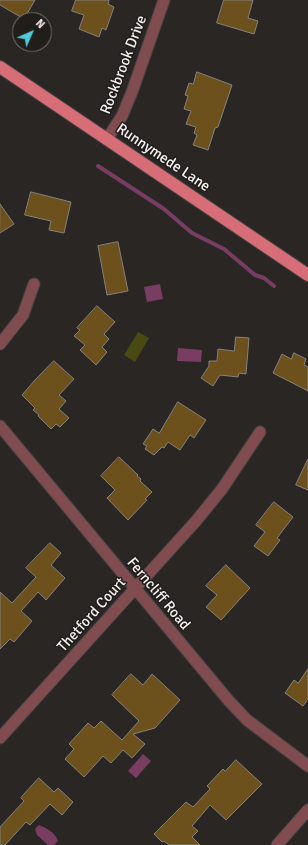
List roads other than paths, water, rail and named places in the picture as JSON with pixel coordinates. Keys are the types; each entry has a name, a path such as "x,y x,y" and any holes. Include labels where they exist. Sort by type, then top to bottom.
{"main road":[{"name":"Runnymede Lane","path":"0,67 308,275"}],"street":[{"name":"Rockbrook Drive","path":"107,139 120,120 132,92 164,0"},
{"path":"0,344 23,315 34,284"},
{"name":"Ferncliff Road","path":"0,426 238,711 258,729 308,766"},
{"name":"Thetford Court","path":"0,738 206,509 260,432"},
{"path":"277,845 308,810"}],"waterway":[{"path":"98,166 164,209 192,233 224,249 255,275 264,278 274,286"}]}
